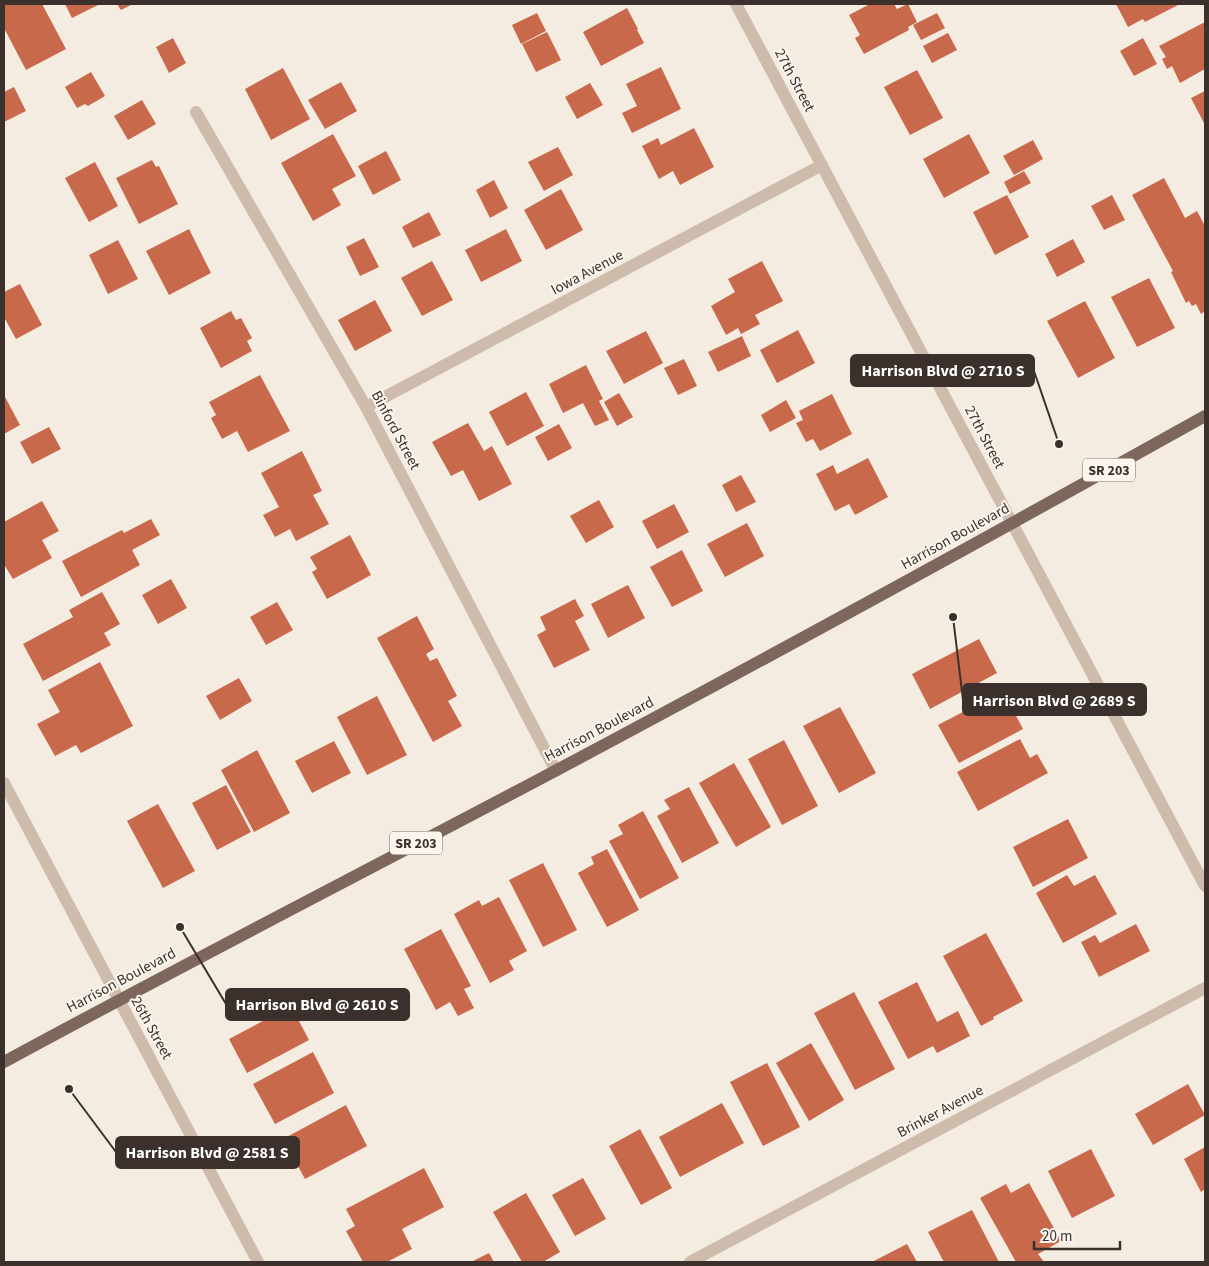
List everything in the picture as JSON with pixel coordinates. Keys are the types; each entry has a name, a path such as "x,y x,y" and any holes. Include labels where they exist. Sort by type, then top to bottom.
{"main road":[{"name":"Harrison Boulevard","path":"4,1062 118,1000 556,771 1205,416"}],"street":[{"name":"27th Street","path":"736,4 1205,886"},
{"name":"Binford Street","path":"196,112 366,407 556,771"},
{"name":"Iowa Avenue","path":"366,407 822,165"},
{"name":"26th Street","path":"4,783 258,1262"},
{"name":"Brinker Avenue","path":"690,1262 1205,988"}],"building":[{"path":"4,4 42,4 66,49 26,70 4,28"},
{"path":"65,4 100,4 72,18"},
{"path":"117,4 133,4 121,10"},
{"path":"870,4 894,4 897,9 908,4 917,22 908,27 909,30 864,54 855,38 860,35 849,15"},
{"path":"1116,4 1180,4 1145,22 1143,19 1128,27"},
{"path":"627,8 644,43 601,66 583,32"},
{"path":"537,13 546,31 521,44 512,25"},
{"path":"937,13 945,28 921,40 913,25"},
{"path":"1205,22 1205,69 1180,83 1172,66 1167,69 1162,59 1166,57 1159,46"},
{"path":"547,32 561,60 536,72 522,44"},
{"path":"948,33 957,50 932,63 923,46"},
{"path":"173,38 186,63 169,73 156,47"},
{"path":"1143,38 1157,64 1134,76 1120,51"},
{"path":"661,67 681,109 632,133 622,113 637,106 626,84"},
{"path":"283,68 310,119 271,140 245,89"},
{"path":"917,70 943,118 910,135 884,87"},
{"path":"91,72 105,96 88,106 85,104 77,108 65,87"},
{"path":"341,82 357,111 325,129 308,100"},
{"path":"590,83 603,105 577,119 565,97"},
{"path":"14,87 26,111 4,122 4,92"},
{"path":"1205,91 1205,125 1191,98"},
{"path":"142,100 156,124 128,140 114,116"},
{"path":"694,128 714,167 680,185 673,171 659,179 642,146 658,138 661,145"},
{"path":"333,134 356,176 332,189 341,205 313,221 281,163"},
{"path":"969,134 990,173 944,198 923,159"},
{"path":"1033,140 1043,159 1014,175 1003,156"},
{"path":"558,147 573,175 544,191 528,162"},
{"path":"386,151 401,180 373,195 358,166"},
{"path":"152,160 156,167 159,166 178,204 139,224 116,178"},
{"path":"95,162 118,206 89,222 65,178"},
{"path":"1024,171 1031,183 1010,194 1004,182"},
{"path":"1164,178 1185,218 1197,211 1205,226 1205,311 1201,314 1196,304 1192,306 1189,301 1186,303 1171,272 1173,271 1132,195"},
{"path":"494,180 508,208 490,218 476,190"},
{"path":"561,189 583,230 546,250 524,210"},
{"path":"1007,195 1029,237 995,255 973,212"},
{"path":"1112,195 1125,220 1104,230 1091,206"},
{"path":"429,212 441,235 413,248 402,227"},
{"path":"189,229 211,273 169,295 146,251"},
{"path":"506,229 522,261 481,282 465,250"},
{"path":"364,238 379,267 360,276 346,247"},
{"path":"1073,239 1085,262 1057,277 1045,254"},
{"path":"118,240 138,279 108,294 89,255"},
{"path":"432,261 453,300 422,316 401,278"},
{"path":"762,261 783,301 755,315 760,324 741,334 738,328 726,335 711,306 735,292 728,279"},
{"path":"1149,278 1175,328 1137,347 1111,297"},
{"path":"20,284 42,325 16,339 4,317 4,292"},
{"path":"375,300 392,331 355,351 338,320"},
{"path":"1085,301 1115,358 1078,378 1047,321"},
{"path":"231,311 236,320 241,318 252,338 247,341 252,351 221,368 200,328"},
{"path":"798,330 815,363 777,383 760,350"},
{"path":"646,331 663,363 624,384 606,351"},
{"path":"742,336 751,356 718,372 708,352"},
{"path":"684,359 697,386 678,395 664,368"},
{"path":"586,365 603,399 599,401 609,420 595,426 583,403 563,413 549,384"},
{"path":"260,375 290,431 248,452 237,431 222,439 211,418 216,415 209,402"},
{"path":"526,392 544,426 507,446 489,412"},
{"path":"619,393 633,417 617,426 604,402"},
{"path":"832,394 852,434 820,451 813,439 806,442 796,423 803,420 799,411"},
{"path":"4,395 20,425 4,434"},
{"path":"786,400 796,418 770,432 761,415"},
{"path":"468,423 484,451 492,446 512,484 479,501 463,470 451,476 432,442"},
{"path":"559,424 572,448 548,461 535,437"},
{"path":"49,427 61,449 32,464 20,442"},
{"path":"302,451 322,491 313,495 329,524 296,541 290,529 275,537 263,515 279,507 261,473"},
{"path":"868,458 888,497 855,515 849,504 835,511 816,474 833,465 837,474"},
{"path":"741,475 756,502 736,512 722,485"},
{"path":"599,500 614,527 586,543 570,516"},
{"path":"42,501 59,531 42,540 52,558 13,579 4,566 4,522"},
{"path":"674,504 689,532 657,549 642,521"},
{"path":"151,519 160,535 132,550 140,565 81,597 62,561 122,530 124,533"},
{"path":"747,523 764,556 725,577 707,544"},
{"path":"350,535 371,575 327,599 312,572 317,569 310,557"},
{"path":"682,550 703,591 672,607 650,567"},
{"path":"171,579 187,608 158,624 142,595"},
{"path":"628,585 645,618 608,638 591,604"},
{"path":"102,592 120,624 104,633 111,645 43,681 23,644 73,617 69,610"},
{"path":"575,599 584,616 575,621 590,650 554,668 537,635 546,630 540,617"},
{"path":"277,602 293,630 266,645 250,617"},
{"path":"417,616 434,649 426,654 430,661 437,658 457,696 448,701 462,726 433,742 377,638"},
{"path":"979,639 997,673 930,709 912,674"},
{"path":"100,662 133,726 81,753 76,745 55,756 37,724 60,712 48,690"},
{"path":"239,678 252,701 220,720 206,696"},
{"path":"1003,691 1023,729 959,763 938,725"},
{"path":"377,696 407,755 367,775 337,717"},
{"path":"840,707 876,773 839,793 803,726"},
{"path":"1020,739 1030,758 1037,754 1048,773 978,811 957,772"},
{"path":"784,740 818,806 782,825 748,759"},
{"path":"334,741 351,773 312,793 295,761"},
{"path":"257,750 290,813 254,832 221,770"},
{"path":"734,763 771,827 736,847 699,783"},
{"path":"226,785 251,832 217,850 192,803"},
{"path":"689,787 719,843 682,863 657,816 670,809 664,800"},
{"path":"158,804 195,871 163,888 127,821"},
{"path":"643,811 679,878 640,899 609,841 623,834 618,825"},
{"path":"1068,819 1088,858 1033,887 1013,847"},
{"path":"607,849 639,910 607,927 578,873 594,864 591,857"},
{"path":"543,863 577,930 543,947 509,880"},
{"path":"1067,875 1074,886 1095,875 1117,914 1063,943 1036,893"},
{"path":"499,897 527,951 509,961 514,970 490,983 454,914 479,900 482,906"},
{"path":"1136,924 1150,951 1099,977 1081,942 1095,935 1100,943"},
{"path":"441,929 471,986 464,989 474,1008 458,1016 450,1002 436,1010 404,949"},
{"path":"986,933 1023,1001 993,1017 994,1019 981,1026 943,956"},
{"path":"917,982 937,1022 958,1011 970,1036 937,1053 933,1046 908,1059 878,1002"},
{"path":"854,992 895,1069 855,1090 814,1013"},
{"path":"291,1006 309,1040 247,1073 229,1039"},
{"path":"811,1043 844,1100 809,1121 776,1063"},
{"path":"313,1052 334,1093 275,1124 253,1084"},
{"path":"767,1063 800,1127 763,1146 730,1082"},
{"path":"1188,1084 1205,1115 1153,1145 1135,1114"},
{"path":"722,1103 744,1143 680,1177 659,1137"},
{"path":"346,1105 367,1146 305,1179 283,1139"},
{"path":"640,1129 672,1188 641,1205 609,1146"},
{"path":"1205,1147 1205,1189 1201,1192 1184,1159"},
{"path":"1091,1149 1115,1196 1072,1218 1048,1171"},
{"path":"424,1168 444,1207 402,1229 412,1249 387,1262 363,1262 346,1231 355,1226 346,1209"},
{"path":"583,1178 606,1219 575,1236 552,1195"},
{"path":"1029,1183 1061,1241 1038,1254 1044,1262 1016,1262 980,1198 1006,1184 1011,1193"},
{"path":"526,1193 560,1252 543,1262 522,1262 493,1212"},
{"path":"972,1210 999,1262 944,1262 928,1232"},
{"path":"907,1244 917,1262 872,1262"},
{"path":"489,1253 494,1262 471,1262"}],"place":[{"name":"Harrison Blvd @ 2710 S","path":"1059,444"},
{"name":"Harrison Blvd @ 2689 S","path":"953,617"},
{"name":"Harrison Blvd @ 2610 S","path":"180,927"},
{"name":"Harrison Blvd @ 2581 S","path":"69,1089"}]}
